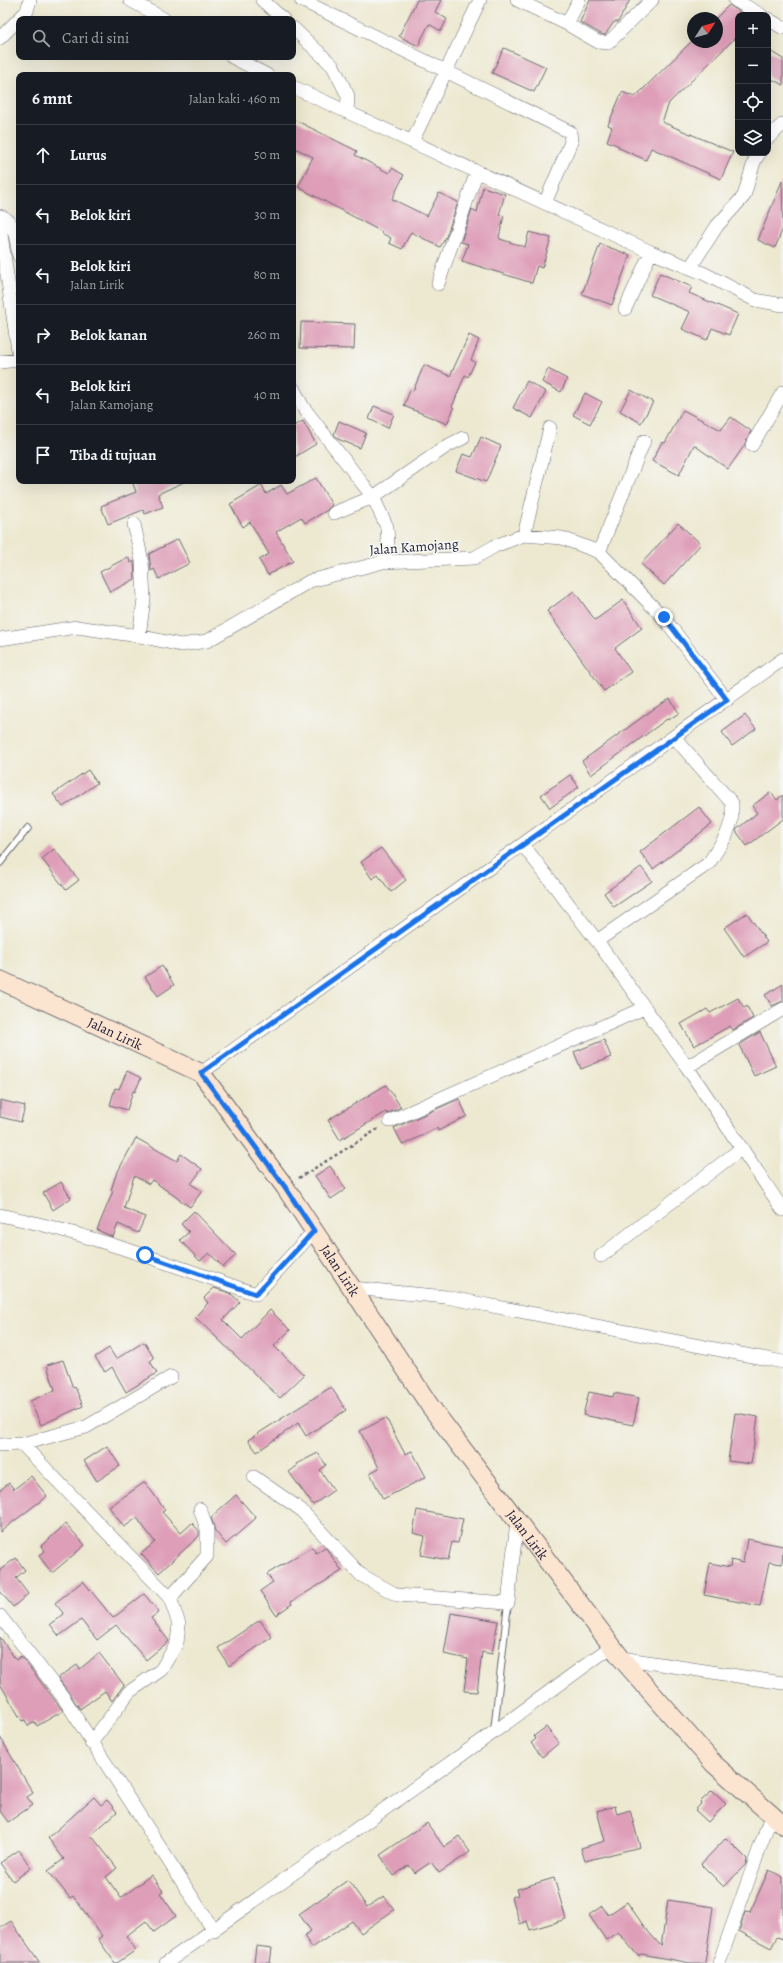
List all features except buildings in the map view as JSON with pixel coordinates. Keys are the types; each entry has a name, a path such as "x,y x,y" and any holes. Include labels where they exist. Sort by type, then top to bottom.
{"main road":[{"name":"Jalan Lirik","path":"0,980 201,1073 285,1187 430,1406 617,1652 714,1764 777,1820"}],"street":[{"path":"22,16 28,11 30,0"},
{"path":"130,0 159,16"},
{"path":"262,0 280,16"},
{"path":"301,0 570,132 571,142 545,203"},
{"path":"412,142 480,0"},
{"path":"518,0 567,24 598,42 608,43 652,0"},
{"path":"567,24 579,0"},
{"path":"735,0 756,12"},
{"path":"771,21 783,28"},
{"path":"0,38 16,22"},
{"path":"296,31 333,66 348,96 348,112"},
{"path":"238,60 261,72"},
{"path":"296,91 348,112 651,252 690,268 755,300 783,305"},
{"path":"771,135 783,124"},
{"path":"690,268 717,226 744,196 754,162 757,156"},
{"path":"438,284 477,171"},
{"path":"0,216 8,219 12,224 16,242"},
{"path":"0,227 13,271 16,314"},
{"path":"625,309 651,252"},
{"path":"0,362 16,359"},
{"path":"752,445 783,392"},
{"path":"296,394 303,407 373,497 387,527 388,545 383,562"},
{"path":"524,535 550,428"},
{"path":"334,513 373,497 448,446 463,438"},
{"path":"599,552 644,440"},
{"path":"134,524 142,561 144,599 139,636"},
{"name":"Jalan Kamojang","path":"0,639 78,627 139,636 182,645 207,641 310,581 350,569 383,562 474,558 496,546 524,535 562,538 599,552 664,617 727,700"},
{"path":"201,1073 783,659"},
{"path":"598,940 709,863 726,836 732,819 732,803 674,737"},
{"path":"523,845 598,940 644,1008 687,1067 783,1210"},
{"path":"390,1121 644,1008"},
{"path":"687,1067 783,1009"},
{"path":"601,1256 742,1148"},
{"path":"0,1215 31,1221 145,1255 256,1294 314,1231"},
{"path":"352,1288 446,1297 783,1362"},
{"path":"0,1444 22,1444 86,1427 171,1377"},
{"path":"22,1444 170,1598 179,1624 177,1643 161,1670 130,1692 91,1743"},
{"path":"254,1477 300,1509 362,1575 397,1595 508,1603 517,1520"},
{"path":"170,1598 208,1556 207,1529 200,1510"},
{"path":"0,1616 63,1697 91,1743 214,1931"},
{"path":"173,1961 494,1732 617,1652 783,1683"},
{"path":"719,1963 777,1820"}],"lane":[{"path":"0,863 28,828"},
{"path":"494,1732 508,1603"}],"path":[{"path":"285,1187 390,1121"}],"route":[{"path":"145,1255 256,1294 314,1231 285,1187 201,1073 727,700 664,617"}]}
